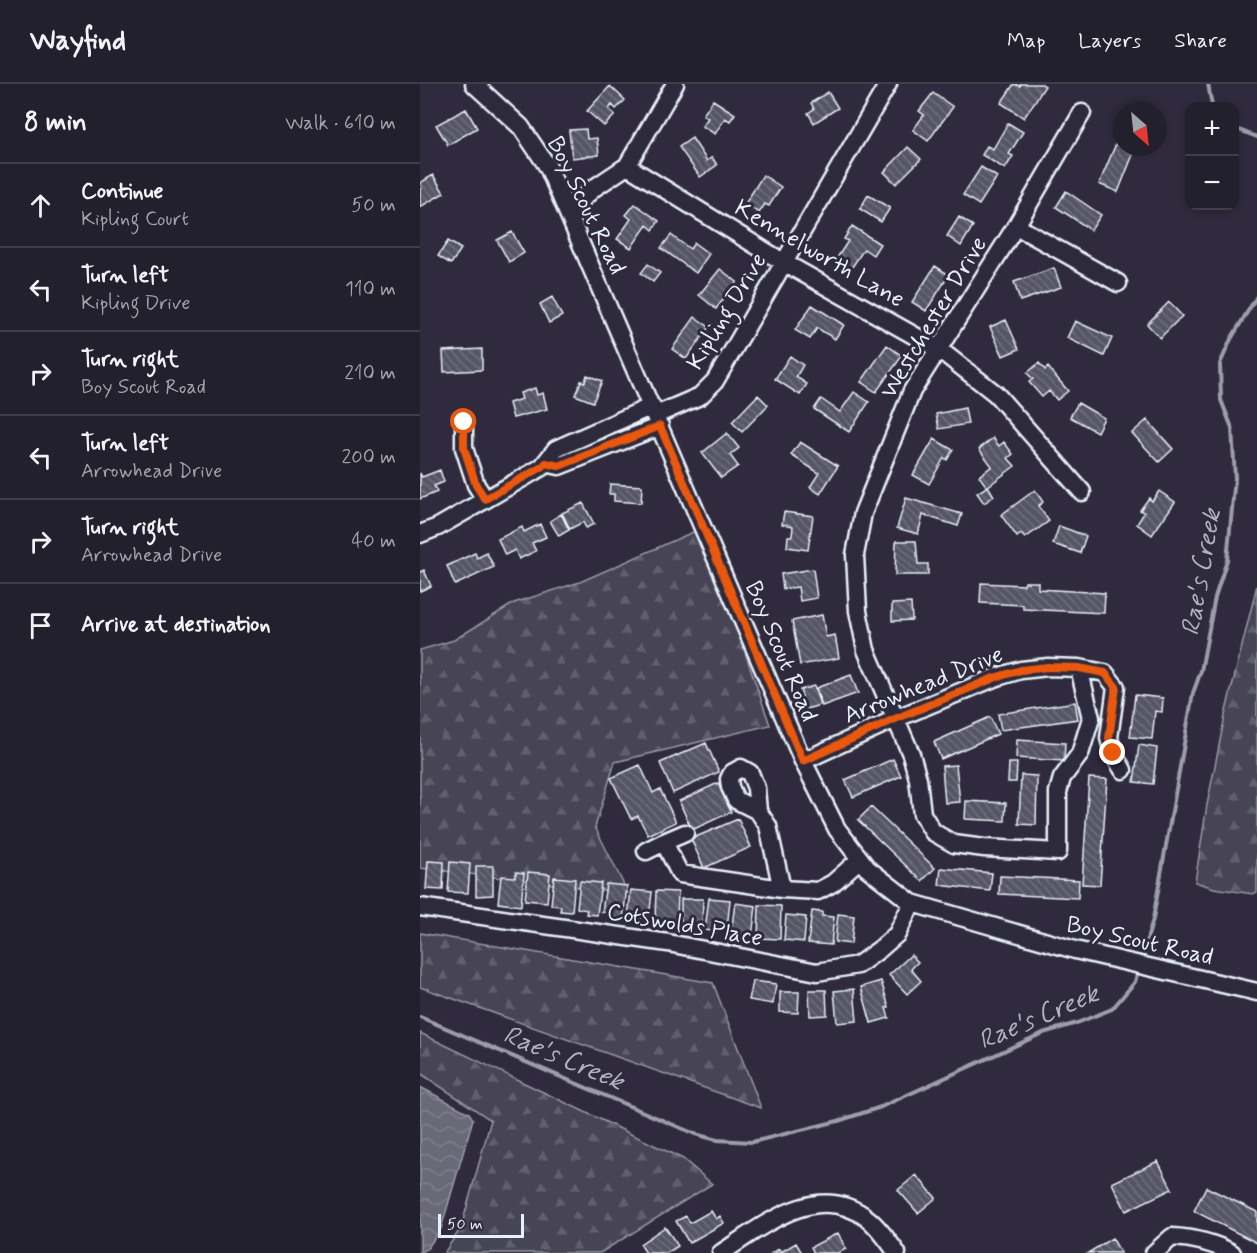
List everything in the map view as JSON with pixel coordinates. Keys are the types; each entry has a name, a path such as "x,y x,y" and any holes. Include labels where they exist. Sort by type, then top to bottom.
{"street":[{"name":"Boy Scout Road","path":"474,84 521,127 548,167 803,761 837,829 867,868 912,903 1124,963 1257,992"},
{"path":"568,213 594,188 627,166 675,84"},
{"name":"Kipling Drive","path":"420,534 438,527 542,467 556,450 656,416 700,396 715,381 888,84"},
{"name":"Westchester Drive","path":"1079,668 1091,718 1080,754 1062,778 1058,792 1058,852 954,844 933,832 922,814 918,779 912,754 866,650 857,601 855,555 863,513 912,392 1016,226 1082,113"},
{"name":"Kennelworth Lane","path":"627,166 783,262 939,350 996,394 1082,492"},
{"path":"1016,226 1118,283"},
{"path":"464,422 464,448 476,485 485,499"},
{"name":"Arrowhead Drive","path":"803,761 895,719 994,678 1021,670 1048,667 1079,668 1105,673 1116,687 1109,738 1113,753 1123,770"},
{"path":"758,811 768,826 782,889"},
{"path":"646,851 685,833"},
{"path":"664,842 680,874 782,889 818,891 833,883 860,859"},
{"name":"Cotswolds Place","path":"420,907 668,943 818,972 858,965 873,954 897,934 912,903"},
{"path":"721,1253 780,1216 813,1203 845,1207 859,1213 868,1219 897,1253"},
{"path":"1154,1253 1172,1237 1197,1238 1232,1253"}],"green space":[{"path":"702,528 770,725 615,762 595,827 628,893 420,868 420,650 454,640 514,603 580,582"},
{"path":"1257,585 1257,892 1253,894 1214,888 1195,882 1207,805 1226,711"},
{"path":"420,933 713,983 761,1108 420,987"},
{"path":"420,1033 683,1159 712,1184 600,1253 444,1253 461,1228 491,1120 420,1073"}],"water":[{"path":"420,1087 469,1113 473,1119 441,1229 427,1249 420,1253"}],"building":[{"path":"1014,84 1020,86 1021,84 1042,84 1045,86 1024,118 1001,103"},
{"path":"610,86 625,100 616,109 612,105 609,109 615,115 604,126 587,111"},
{"path":"828,92 838,108 814,123 808,113 814,109 811,103"},
{"path":"933,93 953,107 928,141 913,130 924,115 919,111"},
{"path":"713,100 735,114 730,121 725,118 715,134 702,126 708,118 703,115"},
{"path":"466,109 477,128 448,145 436,125"},
{"path":"1008,123 1023,132 1009,154 1013,156 1005,169 982,155 987,146 993,149"},
{"path":"586,129 587,139 597,138 599,155 572,158 569,130"},
{"path":"692,138 707,161 712,157 717,165 700,177 679,147"},
{"path":"908,147 921,159 896,184 884,172"},
{"path":"1113,151 1113,156 1132,156 1118,192 1099,184"},
{"path":"981,167 997,177 979,205 963,195"},
{"path":"433,175 444,193 420,207 420,189 422,188 420,183"},
{"path":"763,175 781,187 769,206 765,204 759,213 745,204"},
{"path":"1066,191 1101,215 1091,230 1056,207"},
{"path":"868,195 890,208 881,222 860,209"},
{"path":"635,204 659,221 653,230 647,225 631,248 617,239 631,219 626,215"},
{"path":"959,217 973,226 961,246 947,236"},
{"path":"852,226 880,244 873,255 864,249 850,270 835,261 848,241 844,239"},
{"path":"512,232 524,253 509,262 497,240"},
{"path":"671,235 690,249 694,243 709,254 696,273 661,248"},
{"path":"448,241 461,249 451,264 438,256"},
{"path":"648,264 660,273 653,282 641,273"},
{"path":"935,266 949,275 926,311 912,302"},
{"path":"1054,268 1061,287 1020,301 1014,282"},
{"path":"720,269 737,282 716,309 699,295"},
{"path":"552,297 562,316 549,323 540,304"},
{"path":"1169,302 1182,316 1160,338 1147,324"},
{"path":"812,305 844,325 835,339 817,328 810,339 795,330"},
{"path":"695,317 709,327 686,359 672,349"},
{"path":"1006,320 1019,349 1003,356 990,327"},
{"path":"1075,321 1112,338 1104,356 1067,338"},
{"path":"887,345 902,356 876,392 861,382"},
{"path":"482,349 482,370 444,372 443,351"},
{"path":"790,356 803,365 796,377 807,384 800,395 775,379"},
{"path":"1039,363 1045,370 1048,367 1068,391 1057,400 1049,391 1042,397 1029,382 1033,379 1027,373"},
{"path":"587,375 602,381 593,402 575,395 581,381 585,382"},
{"path":"535,388 537,395 543,393 547,409 513,418 509,403 522,399 520,393"},
{"path":"854,392 869,402 849,432 814,409 821,399 840,412"},
{"path":"758,395 768,405 742,432 732,422"},
{"path":"1078,403 1104,418 1097,432 1070,417"},
{"path":"965,408 968,424 939,429 936,414"},
{"path":"1147,420 1173,449 1159,462 1132,433"},
{"path":"727,433 739,448 730,455 738,466 721,478 702,453"},
{"path":"993,438 999,446 1004,442 1013,454 1008,458 1015,466 987,487 979,476 992,466 979,449"},
{"path":"934,439 953,450 947,460 944,458 929,484 913,475"},
{"path":"800,442 838,466 820,494 810,487 819,473 791,455"},
{"path":"440,470 444,482 434,486 437,492 420,499 420,473 422,477"},
{"path":"610,484 642,486 641,503 614,501 614,494 609,494"},
{"path":"988,486 994,496 984,503 977,493"},
{"path":"1035,490 1043,502 1038,506 1049,521 1025,538 1021,534 1017,537 1001,515"},
{"path":"1159,491 1175,502 1152,535 1137,524 1144,513 1140,510 1149,498 1152,501"},
{"path":"906,498 962,514 958,526 923,515 918,534 897,528"},
{"path":"583,503 594,524 586,528 583,522 570,529 562,513"},
{"path":"784,512 813,516 808,550 787,547 788,536 792,536 793,526 782,524"},
{"path":"561,514 569,530 559,536 550,521"},
{"path":"540,524 546,537 532,543 536,551 519,559 515,550 505,555 498,539 522,527 524,532"},
{"path":"1059,526 1086,536 1080,553 1053,544"},
{"path":"896,541 916,541 918,564 928,564 928,575 895,575"},
{"path":"475,553 477,558 487,553 494,567 455,585 447,566"},
{"path":"813,569 817,598 800,601 798,587 783,589 781,574"},
{"path":"424,570 431,586 420,591 420,572"},
{"path":"1025,582 1038,582 1038,589 1105,593 1104,613 1023,609 1023,605 980,603 981,583 1024,585"},
{"path":"911,603 912,620 892,621 892,604"},
{"path":"822,615 826,637 835,635 839,658 800,665 792,621"},
{"path":"851,675 858,693 822,706 816,688"},
{"path":"814,686 820,705 806,709 800,690"},
{"path":"1135,695 1163,698 1162,712 1155,711 1152,739 1130,737"},
{"path":"1075,702 1078,719 1001,730 998,714"},
{"path":"990,717 998,734 941,759 934,742"},
{"path":"1017,740 1065,743 1064,761 1016,758"},
{"path":"706,743 719,772 673,793 660,763"},
{"path":"1139,745 1157,748 1153,784 1134,782"},
{"path":"893,759 901,776 853,797 845,780"},
{"path":"1009,763 1017,763 1016,782 1008,782"},
{"path":"640,765 653,793 660,789 676,822 648,835 638,816 631,819 611,778"},
{"path":"956,765 960,802 945,803 942,766"},
{"path":"1021,775 1037,776 1036,825 1019,824"},
{"path":"1089,778 1107,779 1100,885 1082,884"},
{"path":"718,783 731,812 692,830 679,801"},
{"path":"966,801 1006,803 1005,821 965,819"},
{"path":"871,807 935,868 922,881 858,820"},
{"path":"738,819 751,847 704,868 691,839"},
{"path":"428,861 444,862 443,890 426,889"},
{"path":"450,862 470,864 468,893 448,892"},
{"path":"476,866 493,866 493,895 476,896"},
{"path":"941,868 992,873 990,891 939,885"},
{"path":"516,872 524,873 521,906 498,903 501,876 515,877"},
{"path":"528,872 550,874 547,902 525,900"},
{"path":"1000,876 1079,880 1078,898 999,894"},
{"path":"554,877 575,879 572,912 560,911 561,906 551,905"},
{"path":"580,881 601,883 597,915 586,914 587,910 577,908"},
{"path":"606,884 627,886 623,919 610,917 611,913 602,912"},
{"path":"631,890 652,892 649,919 628,917"},
{"path":"656,891 678,892 677,921 655,921"},
{"path":"709,898 730,900 727,929 717,928 716,932 705,930"},
{"path":"681,899 703,899 702,927 681,927"},
{"path":"735,903 756,906 752,936 731,933"},
{"path":"759,905 781,906 780,939 758,938"},
{"path":"812,911 822,912 822,916 834,917 831,945 808,943"},
{"path":"838,914 854,916 851,944 835,942"},
{"path":"786,915 806,917 804,942 784,940"},
{"path":"911,955 918,962 911,969 921,981 907,994 889,975"},
{"path":"753,981 776,984 773,1004 749,1000"},
{"path":"881,981 889,1007 886,1008 889,1018 871,1023 861,987"},
{"path":"854,989 857,1021 837,1023 834,991"},
{"path":"809,990 826,990 827,1015 810,1016"},
{"path":"780,992 799,992 798,1013 780,1012"},
{"path":"1158,1161 1172,1189 1126,1211 1112,1183"},
{"path":"916,1175 936,1198 918,1213 898,1190"},
{"path":"1206,1187 1257,1212 1257,1243 1194,1211"},
{"path":"711,1211 716,1219 720,1216 724,1223 689,1243 676,1221 686,1216 690,1223"},
{"path":"665,1227 678,1246 667,1253 646,1253 640,1244"},
{"path":"838,1233 846,1249 838,1253 814,1253 811,1247"},
{"path":"1112,1238 1121,1253 1088,1253"},
{"path":"796,1243 802,1253 772,1253 779,1249 781,1252"}],"waterway":[{"name":"Rae's Creek","path":"1208,84 1211,102"},
{"name":"Rae's Creek","path":"1239,130 1257,137"},
{"name":"Rae's Creek","path":"1141,960 1153,919 1193,693 1201,671 1215,597 1227,560 1235,478 1232,428 1221,400 1220,364 1231,339 1257,296"},
{"name":"Rae's Creek","path":"420,1017 695,1134 717,1140 752,1142 838,1121 881,1107 1043,1033 1112,1009 1135,982 1138,970"}],"route":[{"path":"464,422 464,448 476,485 485,499 546,463 559,466 660,426 803,761 895,719 994,678 1021,670 1048,667 1079,668 1105,673 1116,687 1109,738 1113,753"}]}
